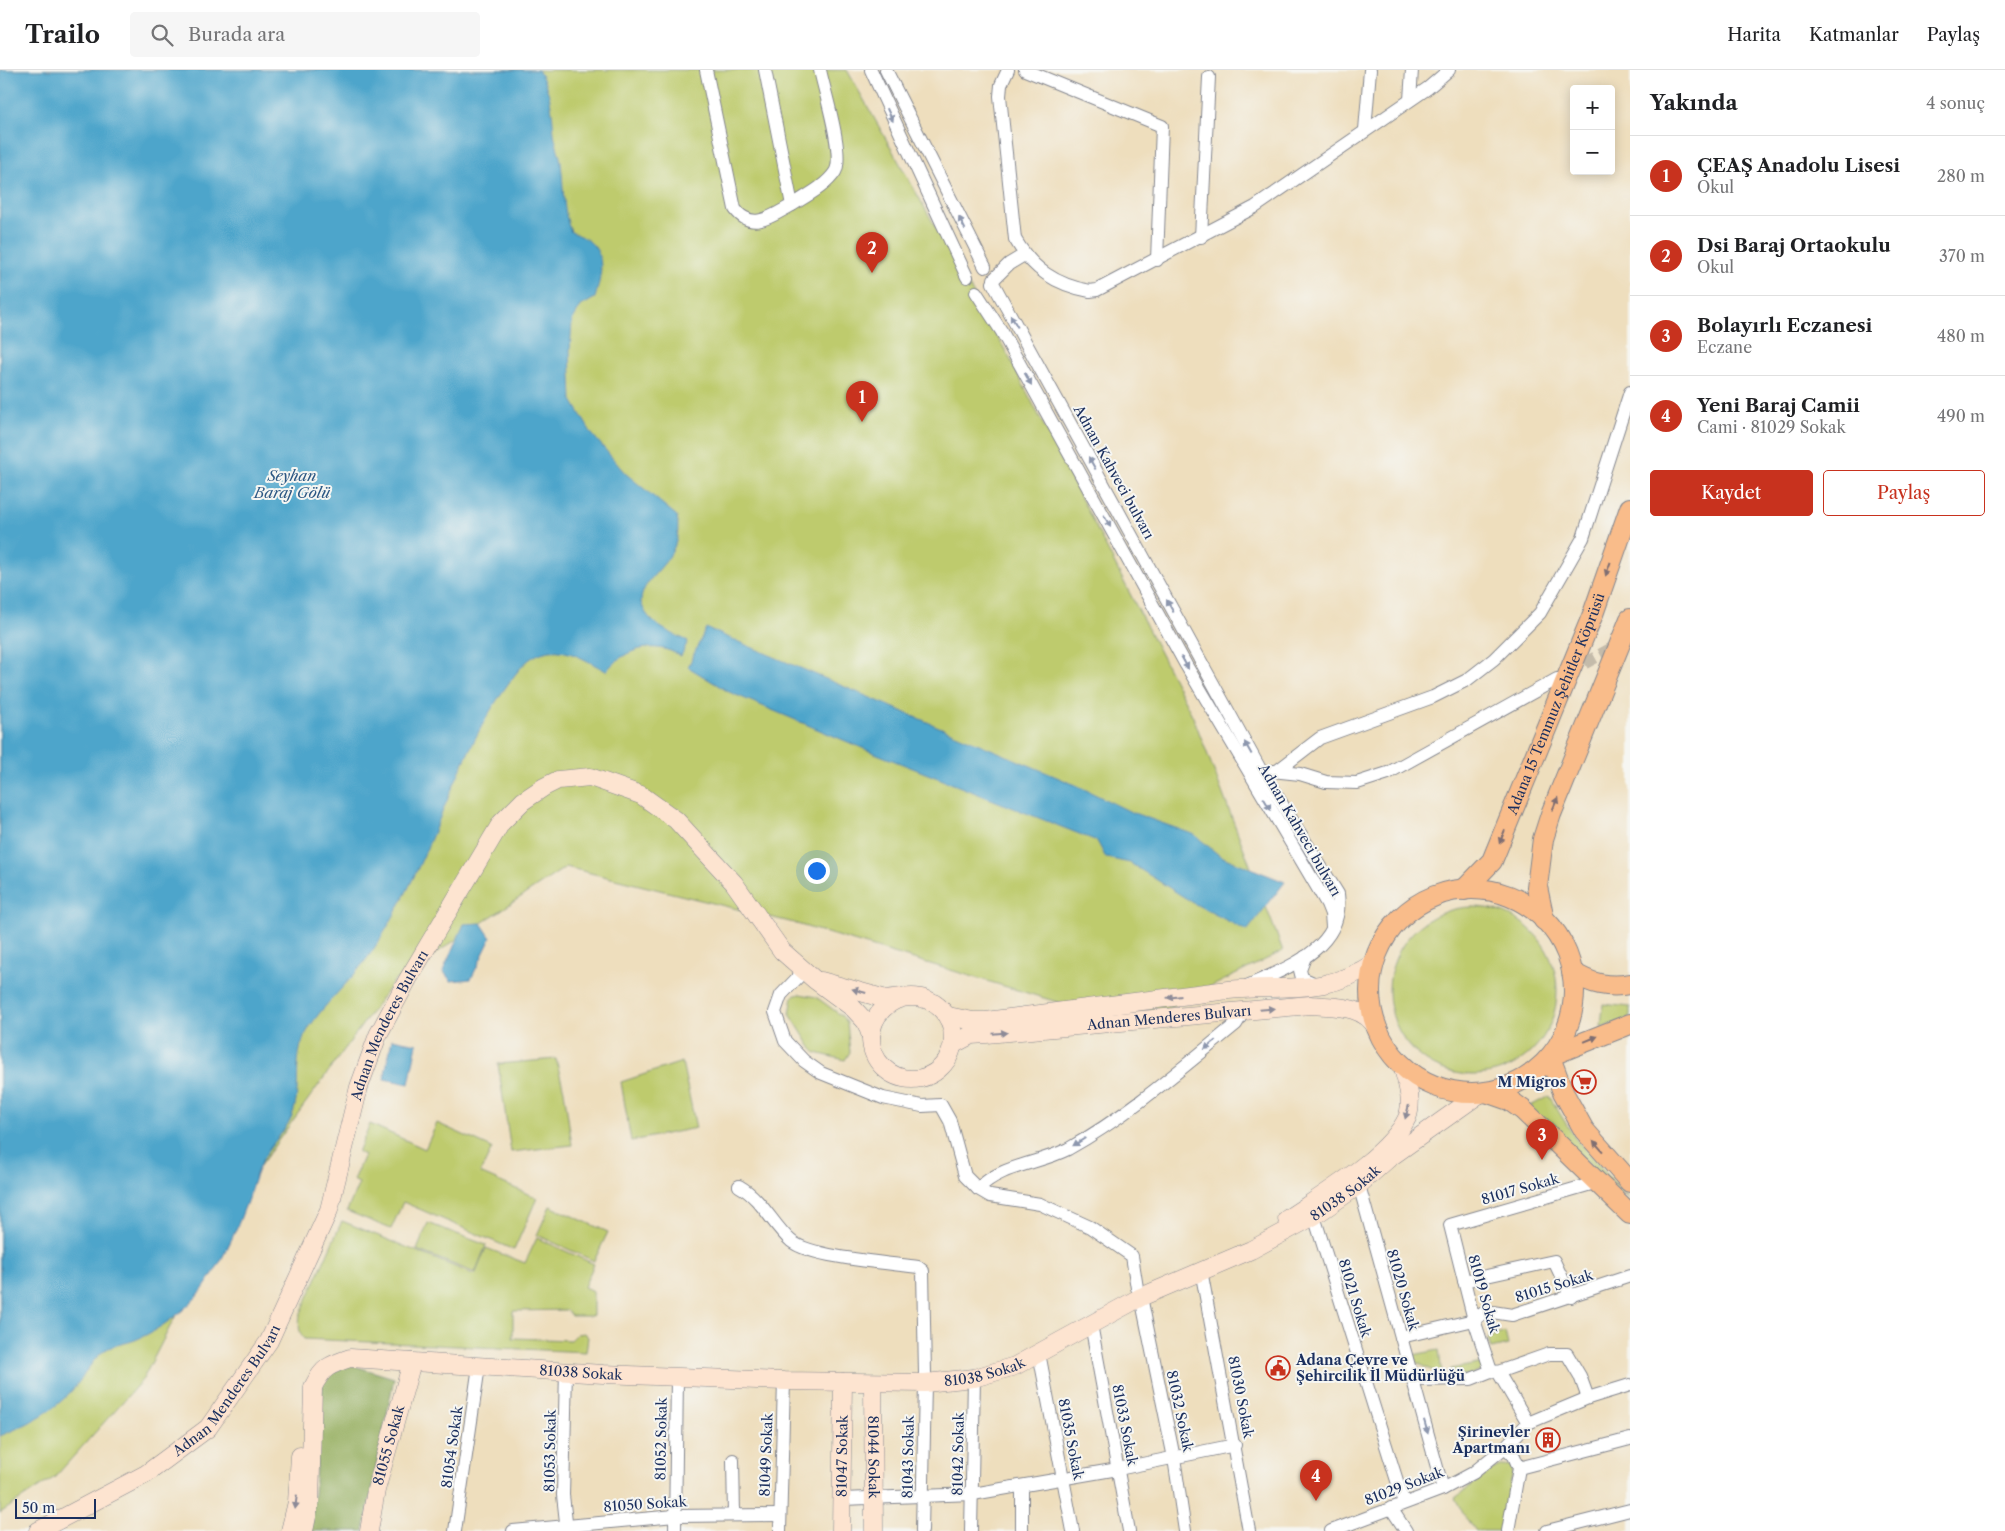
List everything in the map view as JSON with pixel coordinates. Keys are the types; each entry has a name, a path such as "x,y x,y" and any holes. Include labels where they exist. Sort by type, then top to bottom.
{"main road":[{"name":"Adana 15 Temmuz Şehitler Köprüsü","path":"1464,890 1492,861 1598,597 1630,508"},
{"path":"1544,920 1537,887 1543,839 1551,814 1630,619"},
{"name":"Adnan Menderes Bulvarı","path":"38,1531 146,1474 208,1428 269,1341 328,1210 359,1087 378,1035 408,979 502,823 523,802 558,780 590,777 641,795 676,820 734,883 782,951 810,976 853,1008 866,1022 875,1055 887,1071 900,1078 914,1080 928,1077 940,1069 949,1058 954,1044 971,1036 979,1035 1310,1006 1346,1007 1358,1011 1373,1021 1377,1029"},
{"path":"1630,1182 1584,1130 1563,1092 1551,1056 1570,1020 1574,992 1572,972 1564,946 1544,920 1534,911 1506,895 1475,890 1446,893 1414,907 1391,930 1375,962 1370,991 1377,1029 1393,1054 1402,1065 1435,1087 1449,1091 1485,1093 1509,1100 1524,1110 1630,1214"},
{"path":"948,1016 973,1022 986,1021 1240,989 1320,986 1351,978 1375,962"},
{"path":"1572,972 1583,979 1603,986 1630,984"},
{"name":"Adnan Menderes Bulvarı","path":"810,976 886,999 915,996 928,999 939,1006 948,1016"},
{"path":"871,1036 873,1023 880,1012 890,1003 902,997"},
{"path":"948,1016 953,1030 954,1044"},
{"path":"1485,1093 1514,1084 1527,1077 1551,1056 1630,1024"},
{"name":"81038 Sokak","path":"405,1357 925,1379 964,1373 1004,1361 1139,1293 1229,1251 1285,1220 1363,1166 1394,1137 1407,1117 1410,1102 1402,1065"},
{"name":"81038 Sokak","path":"405,1357 479,1366 784,1381 873,1383 974,1378 1015,1366 1091,1324 1139,1293 1251,1250 1314,1216 1359,1185 1388,1158 1485,1093"},
{"path":"290,1531 297,1502 306,1386 316,1369 329,1357 350,1351 405,1357"},
{"path":"304,1531 310,1502 313,1387 321,1372 332,1364 350,1358 405,1357"},
{"name":"81055 Sokak","path":"369,1531 405,1357"},
{"name":"81047 Sokak","path":"841,1531 843,1382"},
{"name":"81044 Sokak","path":"873,1383 874,1531"}],"street":[{"path":"706,70 735,208 741,217 749,221 763,220 792,206 829,178 837,166 838,152 820,70"},
{"path":"765,70 792,206"},
{"path":"871,70 967,277 969,286 976,292 984,292 990,275 1024,256"},
{"name":"Adnan Kahveci bulvarı","path":"886,70 990,275 1260,770 1338,894 1339,911 1332,928"},
{"path":"1008,70 1001,85 1000,96 1015,239 1024,256 1042,273 1090,291 1097,290 1157,260 1264,201 1410,100 1449,70"},
{"path":"1025,70 1162,126 1157,260"},
{"path":"1365,130 1370,70"},
{"path":"1410,100 1412,70"},
{"path":"1201,237 1209,77"},
{"path":"967,277 976,267 990,275"},
{"name":"Adnan Kahveci bulvarı","path":"976,292 1002,332 1186,665 1327,904 1331,914 1332,928"},
{"path":"1277,771 1320,738 1432,697 1467,680 1494,659 1540,613 1583,538 1630,392"},
{"path":"1260,770 1300,774 1326,782 1356,783 1388,774 1557,679"},
{"path":"1240,989 1306,958 1323,944 1332,928"},
{"path":"1306,958 1300,970 1302,978 1320,986"},
{"path":"810,976 781,995 776,1012 785,1041 804,1061 821,1073 883,1098 922,1106 940,1104 950,1121 965,1176 978,1189 988,1178 1066,1150 1126,1113 1236,1024 1244,1011"},
{"name":"81017 Sokak","path":"1450,1225 1598,1182"},
{"name":"81020 Sokak","path":"1359,1185 1443,1489"},
{"name":"81043 Sokak","path":"739,1186 751,1193 792,1242 821,1254 918,1267 923,1271 925,1379 922,1531"},
{"name":"81032 Sokak","path":"978,1189 990,1196 1040,1204 1090,1227 1132,1256 1174,1458 1185,1531"},
{"name":"81021 Sokak","path":"1314,1216 1404,1503"},
{"name":"81019 Sokak","path":"1450,1225 1474,1320 1494,1371 1528,1423"},
{"path":"1464,1281 1554,1260 1571,1297"},
{"name":"81030 Sokak","path":"1201,1270 1235,1445 1249,1531"},
{"name":"81015 Sokak","path":"1401,1337 1474,1320 1486,1311 1512,1314 1571,1297 1630,1276"},
{"name":"81033 Sokak","path":"1091,1324 1129,1531"},
{"name":"81035 Sokak","path":"1039,1353 1073,1531"},
{"path":"1413,1380 1471,1379 1549,1354 1567,1354 1580,1376 1588,1398"},
{"name":"81054 Sokak","path":"456,1531 479,1366"},
{"name":"81053 Sokak","path":"566,1371 563,1495 567,1528"},
{"name":"81052 Sokak","path":"675,1531 677,1377"},
{"name":"81042 Sokak","path":"971,1531 974,1378"},
{"name":"81049 Sokak","path":"780,1531 784,1381"},
{"path":"1528,1423 1588,1398 1630,1385"},
{"name":"81029 Sokak","path":"1331,1531 1443,1489 1473,1473 1505,1447 1528,1423"},
{"path":"1520,1468 1630,1439"},
{"path":"842,1500 973,1494 1118,1469 1235,1445"},
{"path":"1505,1447 1514,1456 1520,1468 1508,1531"},
{"path":"733,1460 734,1515"},
{"path":"1022,1486 1022,1531"},
{"path":"1391,1508 1406,1531"},
{"path":"1547,1531 1630,1510"},
{"name":"81050 Sokak","path":"513,1531 567,1528 675,1516 780,1515"}],"green space":[{"path":"0,70 847,70 1009,357 1194,719 1283,951 1134,1025 790,922 566,867 394,981 236,1199 143,1379 55,1477 0,1513"},
{"path":"1473,907 1497,911 1512,917 1520,921 1538,938 1543,944 1553,967 1557,991 1553,1015 1547,1030 1543,1038 1526,1056 1520,1061 1497,1071 1473,1075 1449,1071 1434,1065 1426,1061 1408,1044 1403,1038 1393,1015 1389,991 1393,967 1399,952 1403,944 1420,926 1426,921 1449,911"},
{"path":"800,994 816,997 842,1016 847,1023 850,1052 845,1060 816,1053 812,1049 790,1014 793,996"},
{"path":"1603,1004 1630,1007 1630,1018 1601,1028"},
{"path":"556,1059 564,1091 572,1145 511,1152 498,1064"},
{"path":"682,1062 696,1128 631,1141 621,1082"},
{"path":"1549,1096 1575,1138 1630,1200 1527,1108"},
{"path":"437,1123 492,1148 480,1173 537,1198 514,1250 403,1202 391,1229 347,1211 359,1183 353,1180 364,1155 358,1152 370,1124 425,1149"},
{"path":"550,1206 608,1232 594,1261 537,1235"},
{"path":"342,1221 475,1275 486,1248 525,1263 537,1238 594,1264 584,1287 593,1291 593,1316 571,1316 567,1310 513,1311 513,1338 571,1340 577,1334 584,1333 588,1337 586,1352 304,1339 299,1325 300,1315"},
{"path":"428,1223 486,1245 475,1273 417,1250"},
{"path":"1505,1332 1508,1345 1491,1349 1488,1338"},
{"path":"1439,1350 1442,1375 1415,1362 1413,1355"},
{"path":"1483,1363 1486,1369 1469,1376 1451,1375 1451,1369"},
{"path":"348,1364 394,1378 364,1531 311,1531 323,1379"},
{"path":"1511,1466 1513,1471 1500,1531 1476,1531 1465,1517 1455,1498 1497,1467"}],"water":[{"name":"Seyhan Baraj Gölü","path":"0,70 538,70 546,85 550,100 568,223 571,232 583,237 597,250 601,267 595,298 581,306 572,321 570,351 572,400 592,434 625,473 677,516 678,532 675,546 669,557 648,583 643,592 641,602 644,610 653,622 666,631 688,641 681,656 661,648 641,649 622,657 606,671 580,657 561,651 552,651 533,657 519,669 491,709 476,736 427,849 386,930 363,963 322,1011 304,1037 299,1055 294,1110 284,1130 260,1165 236,1230 221,1261 203,1289 181,1312 163,1325 144,1336 105,1350 92,1362 67,1396 50,1410 31,1422 0,1436"},
{"path":"706,628 1078,786 1131,812 1195,835 1220,856 1285,882 1247,931 1195,904 1130,863 1106,858 1097,841 867,750 729,692 688,667"},
{"path":"481,923 491,938 471,979 451,981 443,971 464,924"},
{"path":"392,1039 417,1044 409,1084 384,1079"}],"tunnel":[{"path":"1569,672 1621,643"}],"place":[{"name":"Dsi Baraj Ortaokulu","path":"872,273"},
{"name":"ÇEAŞ Anadolu Lisesi","path":"862,422"},
{"name":"M Migros","path":"1584,1082"},
{"name":"Bolayırlı Eczanesi","path":"1542,1160"},
{"name":"Adana Çevre ve Şehircilik İl Müdürlüğü","path":"1278,1368"},
{"name":"Şirinevler Apartmanı","path":"1548,1440"},
{"name":"Yeni Baraj Camii","path":"1316,1501"}]}
